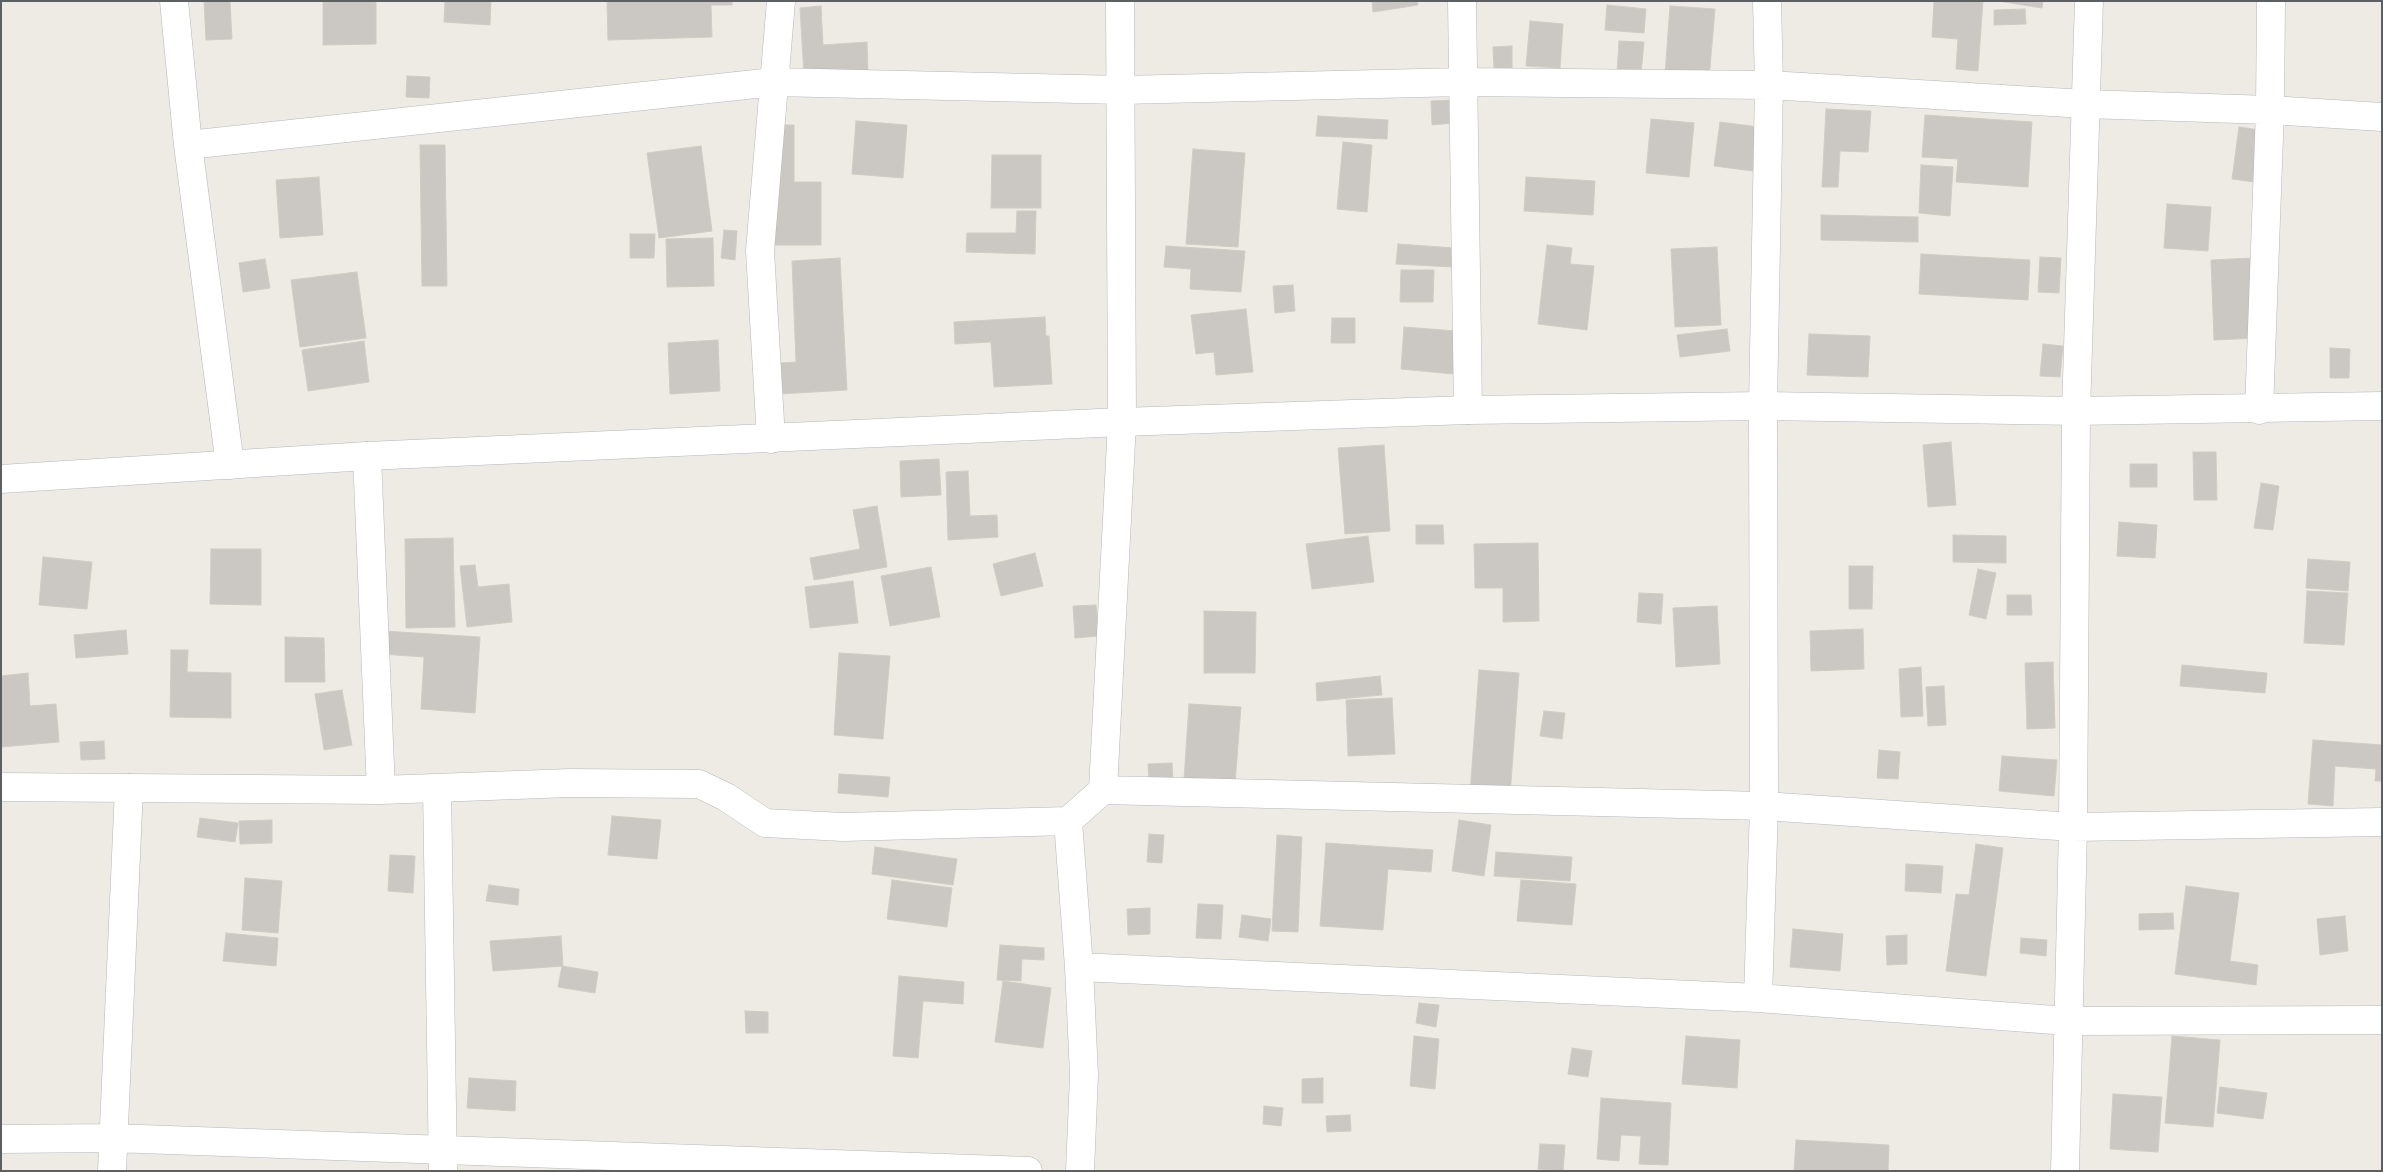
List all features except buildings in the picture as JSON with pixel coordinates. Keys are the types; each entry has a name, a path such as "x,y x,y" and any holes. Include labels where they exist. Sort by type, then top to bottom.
{"street":[{"path":"174,1 188,145 230,465"},
{"path":"771,438 760,251 781,1"},
{"path":"1104,790 1122,422 1122,90 1120,1"},
{"path":"1462,1 1468,410"},
{"path":"1758,998 1764,806 1763,406 1769,85 1767,1"},
{"path":"2064,1171 2073,827 2076,411 2089,1"},
{"path":"2259,410 2270,110 2271,1"},
{"path":"188,145 774,82 1122,90 1463,82 1769,85 2085,104 2270,110 2382,117"},
{"path":"1,479 367,456 1122,422 1468,410 1763,406 2076,411 2259,410 2382,406"},
{"path":"367,456 382,790"},
{"path":"1,787 382,790 570,783 699,784 726,797 765,823 810,827 1068,821 1104,790 1764,806 2073,827 2382,822"},
{"path":"112,1171 129,788"},
{"path":"436,788 443,1159"},
{"path":"1068,821 1080,967 1084,1075 1080,1171"},
{"path":"1080,967 1758,998 2068,1021 2382,1020"},
{"path":"1,1139 113,1138 443,1159 1028,1171"}]}
